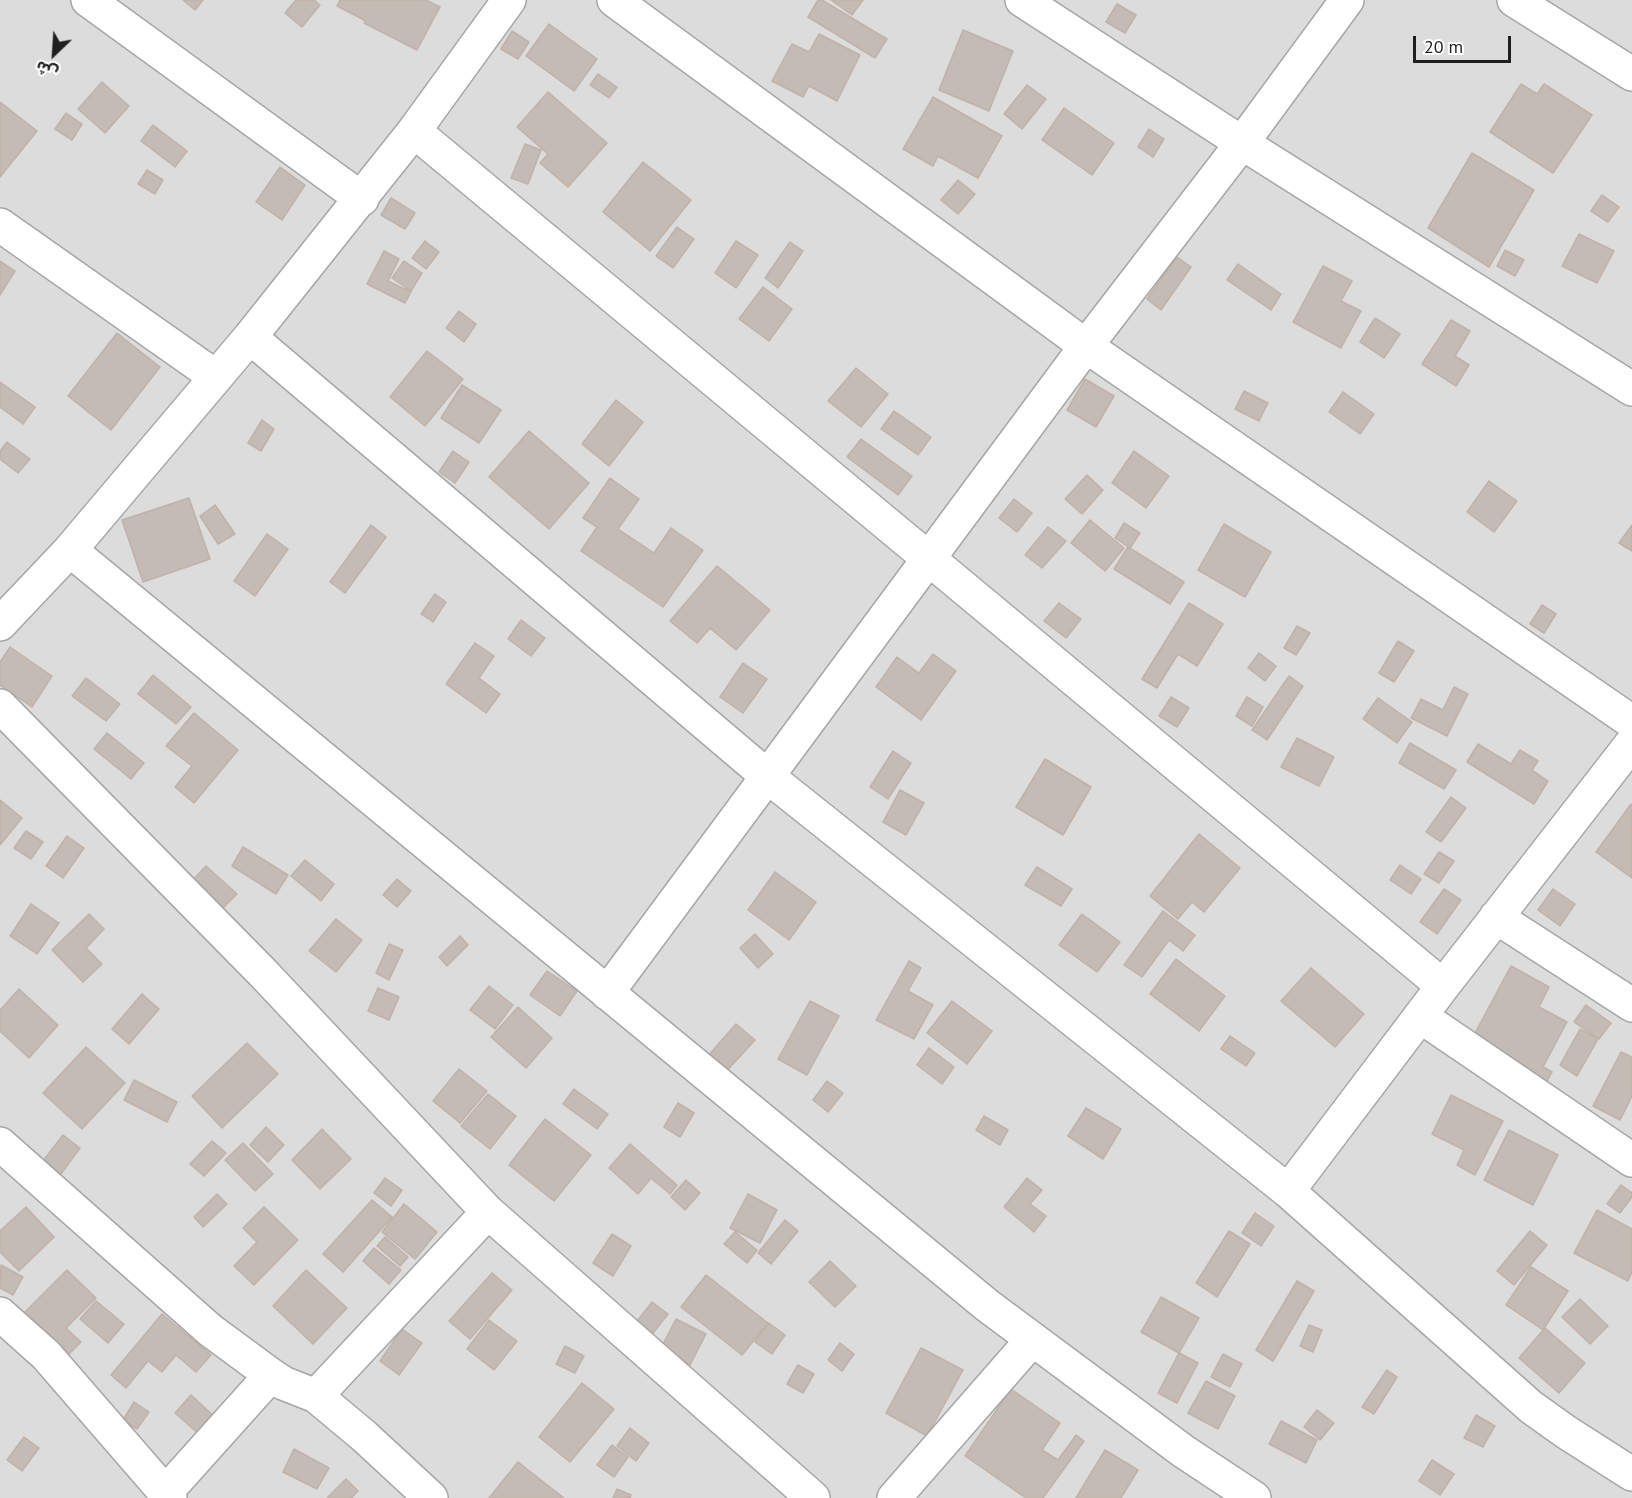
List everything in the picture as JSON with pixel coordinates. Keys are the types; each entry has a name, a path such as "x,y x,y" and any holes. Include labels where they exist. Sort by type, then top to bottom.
{"street":[{"path":"88,0 362,199"},
{"path":"0,624 70,550 250,337 414,132 510,0"},
{"path":"614,0 1086,346 1632,722"},
{"path":"1022,0 1242,143 1632,389"},
{"path":"607,993 1086,346 1242,143 1347,0"},
{"path":"1514,0 1632,74"},
{"path":"414,132 1443,986"},
{"path":"0,225 216,377"},
{"path":"250,337 767,776 1288,1191 1531,1407 1632,1474"},
{"path":"70,550 938,1265 1032,1340 1183,1451 1254,1498"},
{"path":"0,706 255,965 488,1212 813,1498"},
{"path":"1288,1191 1443,986 1632,743"},
{"path":"1496,917 1632,1005"},
{"path":"1420,1017 1632,1160"},
{"path":"0,1144 210,1330 283,1383 316,1396 356,1429 431,1498"},
{"path":"316,1396 488,1212"},
{"path":"0,1314 46,1355 168,1495 271,1375"},
{"path":"894,1498 1032,1340"}],"shaded area":[{"path":"0,0 1632,0 1632,1498 0,1498"}],"building":[{"path":"183,0 203,0 195,10"},
{"path":"296,0 314,0 320,5 302,27 285,13"},
{"path":"340,0 426,0 440,7 417,50 364,23 366,21 337,6"},
{"path":"818,0 822,0 887,39 875,58 808,17"},
{"path":"831,0 863,0 852,15"},
{"path":"1117,4 1136,15 1125,33 1106,22"},
{"path":"549,24 597,59 574,91 526,56"},
{"path":"963,30 1013,51 989,111 939,90"},
{"path":"512,31 529,42 518,59 501,49"},
{"path":"819,34 860,55 837,101 809,86 803,97 772,81 792,44 809,52"},
{"path":"598,74 617,87 609,98 590,85"},
{"path":"102,82 129,106 105,133 78,109"},
{"path":"1521,84 1537,94 1544,84 1592,115 1553,173 1490,132"},
{"path":"1027,85 1046,99 1022,129 1004,114"},
{"path":"548,92 607,143 568,187 540,163 548,154 517,127"},
{"path":"933,97 1002,136 978,178 938,156 933,166 903,149"},
{"path":"0,102 37,131 0,177"},
{"path":"1064,108 1114,143 1092,175 1042,140"},
{"path":"66,113 82,124 72,140 55,129"},
{"path":"153,125 187,151 175,167 141,141"},
{"path":"1149,129 1164,139 1153,157 1138,147"},
{"path":"525,144 541,150 528,184 511,178"},
{"path":"1472,153 1534,190 1489,267 1428,228"},
{"path":"643,162 691,200 650,251 603,212"},
{"path":"280,167 305,185 282,220 256,202"},
{"path":"147,170 163,180 155,194 138,184"},
{"path":"958,180 975,194 958,214 941,200"},
{"path":"1602,195 1619,207 1608,222 1591,211"},
{"path":"391,198 415,213 405,229 381,215"},
{"path":"677,227 694,239 673,268 656,256"},
{"path":"1579,234 1614,251 1597,283 1562,266"},
{"path":"425,241 439,252 426,269 412,258"},
{"path":"736,241 758,255 736,288 715,273"},
{"path":"790,242 803,251 778,288 765,278"},
{"path":"1505,250 1524,260 1515,276 1497,266"},
{"path":"384,251 399,259 388,281 411,292 405,303 367,284"},
{"path":"1177,257 1191,267 1161,310 1147,299"},
{"path":"0,261 15,271 0,295"},
{"path":"404,261 422,273 411,291 392,278"},
{"path":"1238,264 1281,294 1271,310 1227,280"},
{"path":"1323,266 1352,281 1341,301 1361,311 1341,348 1293,322"},
{"path":"763,287 792,309 769,341 739,319"},
{"path":"459,311 476,324 464,342 446,328"},
{"path":"1375,318 1400,334 1384,358 1360,342"},
{"path":"1451,320 1470,331 1455,356 1469,365 1456,386 1422,364"},
{"path":"117,333 160,367 111,430 68,396"},
{"path":"427,351 463,379 425,426 390,397"},
{"path":"856,368 888,394 861,427 828,401"},
{"path":"1085,379 1114,396 1096,427 1067,410"},
{"path":"0,382 35,407 23,424 0,407"},
{"path":"462,385 501,410 479,443 441,418"},
{"path":"1244,391 1268,403 1259,421 1235,409"},
{"path":"1343,392 1374,414 1360,434 1329,412"},
{"path":"616,400 643,422 609,466 582,444"},
{"path":"894,411 931,437 918,455 881,429"},
{"path":"262,420 274,429 261,451 248,443"},
{"path":"529,431 589,483 549,529 489,477"},
{"path":"861,439 912,476 898,495 847,457"},
{"path":"7,442 30,459 18,473 0,459 0,451"},
{"path":"453,451 469,462 455,483 439,472"},
{"path":"1134,451 1169,476 1146,508 1112,483"},
{"path":"1087,475 1103,490 1082,514 1065,499"},
{"path":"610,478 639,499 618,529 654,553 671,528 703,550 663,607 581,551 597,527 583,518"},
{"path":"1489,481 1517,501 1494,532 1467,512"},
{"path":"189,498 210,559 143,582 122,520"},
{"path":"1014,499 1032,513 1017,532 999,518"},
{"path":"215,505 235,534 218,544 200,516"},
{"path":"1090,520 1124,548 1105,571 1071,543"},
{"path":"1124,523 1140,533 1130,548 1115,538"},
{"path":"1224,524 1271,552 1245,597 1198,570"},
{"path":"371,525 386,537 345,593 330,582"},
{"path":"1632,525 1632,551 1619,543"},
{"path":"1048,527 1066,541 1042,568 1025,555"},
{"path":"267,534 288,549 255,596 234,581"},
{"path":"1128,547 1184,582 1170,604 1114,569"},
{"path":"717,566 770,610 736,650 710,628 697,643 670,621"},
{"path":"435,594 446,602 433,622 421,614"},
{"path":"1059,603 1081,619 1066,638 1044,621"},
{"path":"1189,603 1223,624 1197,666 1178,654 1157,688 1142,679"},
{"path":"1542,605 1556,614 1544,633 1530,624"},
{"path":"521,620 545,638 531,656 508,639"},
{"path":"1297,626 1310,633 1296,655 1284,648"},
{"path":"1398,641 1414,651 1394,682 1379,673"},
{"path":"475,643 494,656 479,678 500,694 486,713 446,684"},
{"path":"10,647 52,676 32,707 0,685 0,662"},
{"path":"1259,653 1276,666 1265,681 1248,668"},
{"path":"933,654 956,671 921,720 876,687 897,657 919,673"},
{"path":"743,663 767,679 743,713 720,697"},
{"path":"153,675 191,707 176,724 138,694"},
{"path":"1289,676 1303,686 1267,740 1252,730"},
{"path":"86,678 120,704 106,721 72,696"},
{"path":"1454,687 1468,694 1447,736 1411,718 1421,699 1443,710"},
{"path":"1171,697 1189,708 1177,727 1159,716"},
{"path":"1247,697 1263,707 1252,726 1236,716"},
{"path":"1378,698 1412,722 1397,743 1363,719"},
{"path":"194,713 238,750 194,803 175,787 192,766 166,746"},
{"path":"107,733 144,763 131,779 94,749"},
{"path":"1297,738 1334,757 1319,786 1281,767"},
{"path":"1410,743 1456,770 1444,789 1399,763"},
{"path":"1478,744 1511,764 1520,750 1538,761 1532,770 1548,781 1534,804 1467,762"},
{"path":"893,751 911,763 888,799 870,787"},
{"path":"1045,759 1091,787 1063,835 1016,807"},
{"path":"900,790 924,803 906,835 883,822"},
{"path":"1451,797 1466,808 1441,842 1426,832"},
{"path":"0,800 22,818 0,845"},
{"path":"1632,805 1632,878 1596,852"},
{"path":"26,831 43,842 31,859 14,848"},
{"path":"1199,834 1240,868 1204,912 1192,902 1178,919 1150,896"},
{"path":"67,836 84,848 63,878 46,866"},
{"path":"243,847 288,875 276,894 232,866"},
{"path":"1439,852 1454,861 1439,883 1424,874"},
{"path":"305,860 334,884 321,901 291,876"},
{"path":"1400,865 1421,879 1411,894 1390,880"},
{"path":"206,866 237,894 221,910 190,883"},
{"path":"1037,867 1072,889 1061,906 1025,885"},
{"path":"775,872 816,902 789,940 748,910"},
{"path":"397,879 411,891 397,907 383,895"},
{"path":"1444,889 1461,900 1437,934 1420,922"},
{"path":"1553,889 1575,904 1560,926 1538,910"},
{"path":"31,904 59,923 37,954 10,936"},
{"path":"1163,911 1195,935 1183,951 1169,940 1142,977 1124,965"},
{"path":"89,914 104,929 86,948 102,964 83,982 52,950"},
{"path":"1082,914 1120,942 1097,972 1059,945"},
{"path":"336,919 362,940 336,972 309,951"},
{"path":"755,934 773,954 758,968 740,948"},
{"path":"460,936 468,945 447,966 439,957"},
{"path":"389,944 403,950 389,980 376,973"},
{"path":"1176,959 1225,996 1199,1031 1150,994"},
{"path":"909,961 921,968 908,991 933,1005 914,1039 876,1020"},
{"path":"1511,966 1549,987 1539,1007 1567,1022 1543,1067 1552,1072 1544,1087 1468,1046"},
{"path":"1311,968 1364,1014 1335,1047 1281,1001"},
{"path":"547,971 577,991 560,1016 530,995"},
{"path":"489,986 513,1005 495,1029 470,1010"},
{"path":"378,988 399,997 389,1020 368,1011"},
{"path":"19,989 58,1025 29,1058 0,1031 0,1010"},
{"path":"142,994 159,1009 129,1044 112,1029"},
{"path":"810,1001 839,1016 807,1075 778,1059"},
{"path":"952,1001 992,1031 967,1064 927,1033"},
{"path":"1586,1005 1611,1023 1599,1039 1574,1022"},
{"path":"518,1007 552,1038 526,1068 491,1037"},
{"path":"736,1024 755,1040 724,1074 706,1058"},
{"path":"1580,1029 1598,1039 1577,1076 1560,1065"},
{"path":"1230,1036 1255,1053 1246,1066 1221,1049"},
{"path":"247,1043 278,1074 222,1128 192,1096"},
{"path":"86,1047 125,1083 82,1129 43,1093"},
{"path":"929,1048 954,1067 942,1084 917,1065"},
{"path":"1621,1052 1632,1057 1632,1096 1620,1120 1593,1106"},
{"path":"459,1069 487,1091 460,1123 433,1101"},
{"path":"134,1080 177,1102 167,1122 124,1100"},
{"path":"827,1081 843,1093 828,1112 813,1100"},
{"path":"574,1089 608,1114 597,1129 563,1104"},
{"path":"488,1094 516,1116 490,1149 461,1126"},
{"path":"1451,1095 1503,1121 1475,1175 1457,1165 1464,1150 1432,1134"},
{"path":"678,1103 694,1113 680,1137 664,1127"},
{"path":"1086,1108 1121,1129 1103,1159 1068,1136"},
{"path":"984,1116 1008,1130 1000,1145 976,1130"},
{"path":"545,1119 591,1155 554,1201 509,1165"},
{"path":"266,1127 284,1145 268,1162 250,1145"},
{"path":"322,1129 351,1159 320,1189 292,1160"},
{"path":"1509,1130 1558,1155 1533,1205 1484,1180"},
{"path":"63,1135 80,1148 61,1174 43,1161"},
{"path":"212,1141 226,1153 204,1176 190,1164"},
{"path":"243,1143 273,1174 255,1191 225,1160"},
{"path":"630,1144 677,1185 670,1194 651,1178 638,1194 609,1168"},
{"path":"385,1178 402,1190 391,1206 374,1193"},
{"path":"1027,1178 1042,1190 1030,1204 1046,1216 1034,1232 1004,1207"},
{"path":"686,1180 700,1193 685,1210 671,1197"},
{"path":"1621,1185 1632,1193 1632,1197 1620,1213 1607,1204"},
{"path":"217,1194 227,1204 203,1227 194,1217"},
{"path":"748,1194 777,1210 760,1243 730,1228"},
{"path":"372,1200 392,1217 343,1272 323,1254"},
{"path":"404,1204 437,1232 415,1259 382,1232"},
{"path":"26,1207 54,1237 19,1271 0,1252 0,1231"},
{"path":"264,1207 298,1240 254,1285 234,1266 257,1242 243,1228"},
{"path":"1597,1210 1632,1229 1632,1272 1628,1281 1574,1253"},
{"path":"1255,1213 1274,1226 1261,1246 1242,1233"},
{"path":"785,1220 798,1231 771,1264 758,1253"},
{"path":"1229,1231 1250,1244 1217,1297 1196,1283"},
{"path":"1530,1231 1547,1245 1514,1285 1497,1271"},
{"path":"735,1232 757,1250 747,1263 724,1244"},
{"path":"612,1234 631,1246 613,1276 593,1263"},
{"path":"385,1237 408,1257 400,1266 377,1246"},
{"path":"374,1248 401,1270 389,1284 363,1261"},
{"path":"830,1261 856,1286 835,1307 809,1282"},
{"path":"1,1265 23,1277 13,1295 0,1288"},
{"path":"1531,1267 1568,1291 1543,1330 1506,1305"},
{"path":"67,1270 96,1298 66,1328 81,1342 61,1362 18,1319"},
{"path":"306,1270 347,1308 313,1344 273,1306"},
{"path":"492,1273 512,1290 470,1339 449,1321"},
{"path":"706,1275 768,1323 742,1355 681,1307"},
{"path":"1297,1281 1314,1291 1273,1361 1256,1350"},
{"path":"1161,1297 1199,1318 1179,1353 1141,1332"},
{"path":"1580,1299 1608,1326 1590,1344 1562,1317"},
{"path":"96,1301 124,1324 108,1343 80,1319"},
{"path":"652,1302 668,1314 653,1333 637,1321"},
{"path":"162,1314 211,1355 196,1372 176,1355 162,1372 148,1361 126,1388 111,1375"},
{"path":"676,1319 706,1334 690,1365 660,1350"},
{"path":"489,1320 517,1341 494,1370 467,1349"},
{"path":"769,1323 785,1335 772,1354 755,1342"},
{"path":"1309,1325 1322,1330 1313,1352 1300,1346"},
{"path":"1545,1328 1585,1363 1559,1393 1519,1358"},
{"path":"402,1329 422,1343 399,1375 380,1361"},
{"path":"840,1343 854,1354 842,1371 828,1360"},
{"path":"565,1346 584,1356 575,1373 556,1364"},
{"path":"921,1348 963,1370 927,1436 886,1413"},
{"path":"1179,1353 1198,1363 1177,1403 1158,1393"},
{"path":"1223,1354 1242,1364 1230,1387 1211,1377"},
{"path":"798,1365 814,1374 803,1393 787,1384"},
{"path":"1387,1370 1397,1377 1374,1414 1362,1407"},
{"path":"1206,1381 1235,1396 1218,1429 1188,1413"},
{"path":"582,1383 614,1409 570,1462 539,1437"},
{"path":"1011,1389 1060,1423 1042,1450 1058,1460 1076,1435 1084,1441 1043,1498 1026,1498 965,1456"},
{"path":"191,1395 216,1418 200,1435 175,1413"},
{"path":"134,1402 149,1412 137,1429 123,1420"},
{"path":"1317,1410 1334,1423 1320,1440 1304,1427"},
{"path":"1476,1415 1495,1426 1483,1447 1464,1438"},
{"path":"1281,1421 1317,1440 1306,1463 1269,1444"},
{"path":"630,1428 649,1443 636,1461 617,1446"},
{"path":"24,1437 39,1448 22,1471 7,1460"},
{"path":"612,1445 628,1457 614,1477 597,1465"},
{"path":"294,1449 329,1468 317,1489 283,1472"},
{"path":"1105,1450 1138,1470 1121,1498 1076,1498"},
{"path":"1432,1460 1454,1474 1440,1495 1419,1481"},
{"path":"518,1462 564,1498 489,1498"},
{"path":"346,1479 358,1491 351,1498 327,1498"},
{"path":"617,1489 631,1495 630,1498 613,1498"}]}
